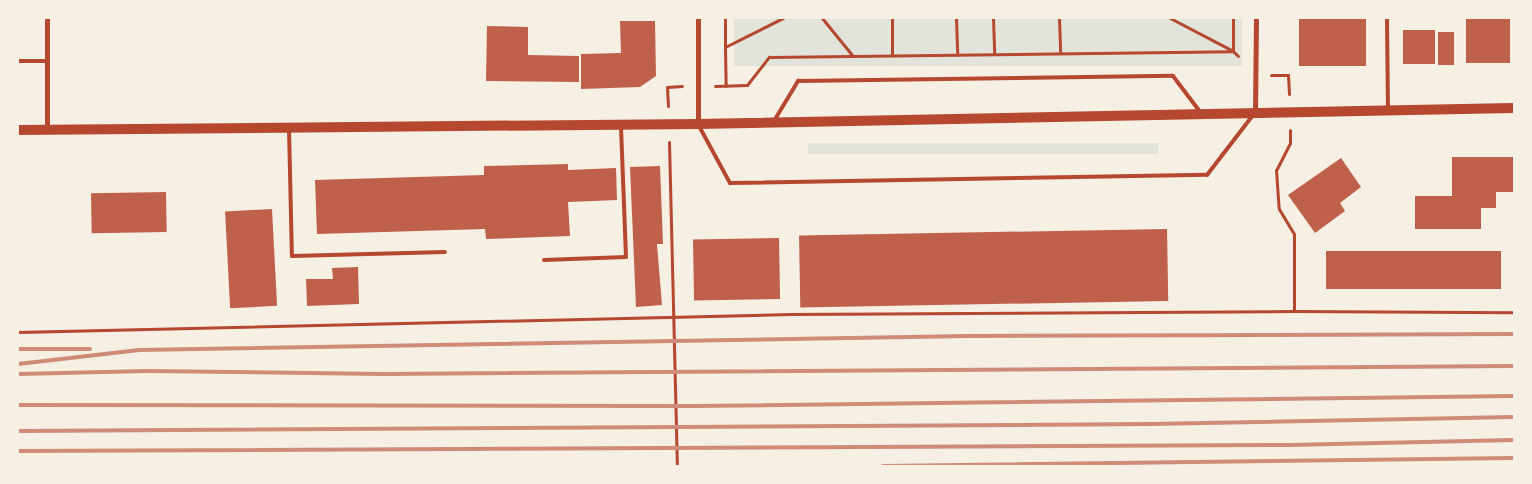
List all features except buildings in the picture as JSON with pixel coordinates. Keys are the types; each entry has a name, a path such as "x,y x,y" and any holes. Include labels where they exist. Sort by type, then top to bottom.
{"main road":[{"path":"18,130 698,124 1514,108"}],"street":[{"path":"47,18 47,129"},
{"path":"698,18 698,124"},
{"path":"1255,113 1256,18"}],"lane":[{"path":"1387,18 1388,110"},
{"path":"18,62 47,61"},
{"path":"773,122 798,81 1173,76 1202,114"},
{"path":"698,124 730,183 1207,175 1255,113"},
{"path":"544,260 626,257 621,124"},
{"path":"289,127 292,256 445,252"}],"path":[{"path":"725,18 726,86"},
{"path":"725,47 783,18"},
{"path":"822,18 852,56"},
{"path":"892,18 892,55"},
{"path":"956,18 957,54"},
{"path":"993,18 994,54"},
{"path":"1059,18 1060,53"},
{"path":"1170,18 1233,51 1255,74 1288,75 1290,143 1276,170 1279,209 1294,234 1294,311"},
{"path":"1233,18 1233,51"},
{"path":"698,86 747,85 769,57 1233,51"},
{"path":"671,211 675,309 677,466"},
{"path":"18,332 791,314 1294,311 1514,312"}],"shaded area":[{"path":"734,18 1242,18 1242,66 734,66"},
{"path":"808,143 1158,143 1158,154 808,154"}],"railway":[{"path":"18,364 139,350 967,336 1514,334"},
{"path":"18,349 90,349"},
{"path":"18,374 147,371 384,374 1514,366"},
{"path":"18,405 693,406 1514,396"},
{"path":"18,431 1150,424 1514,417"},
{"path":"18,451 1289,445 1514,440"},
{"path":"883,466 1514,458"}]}
